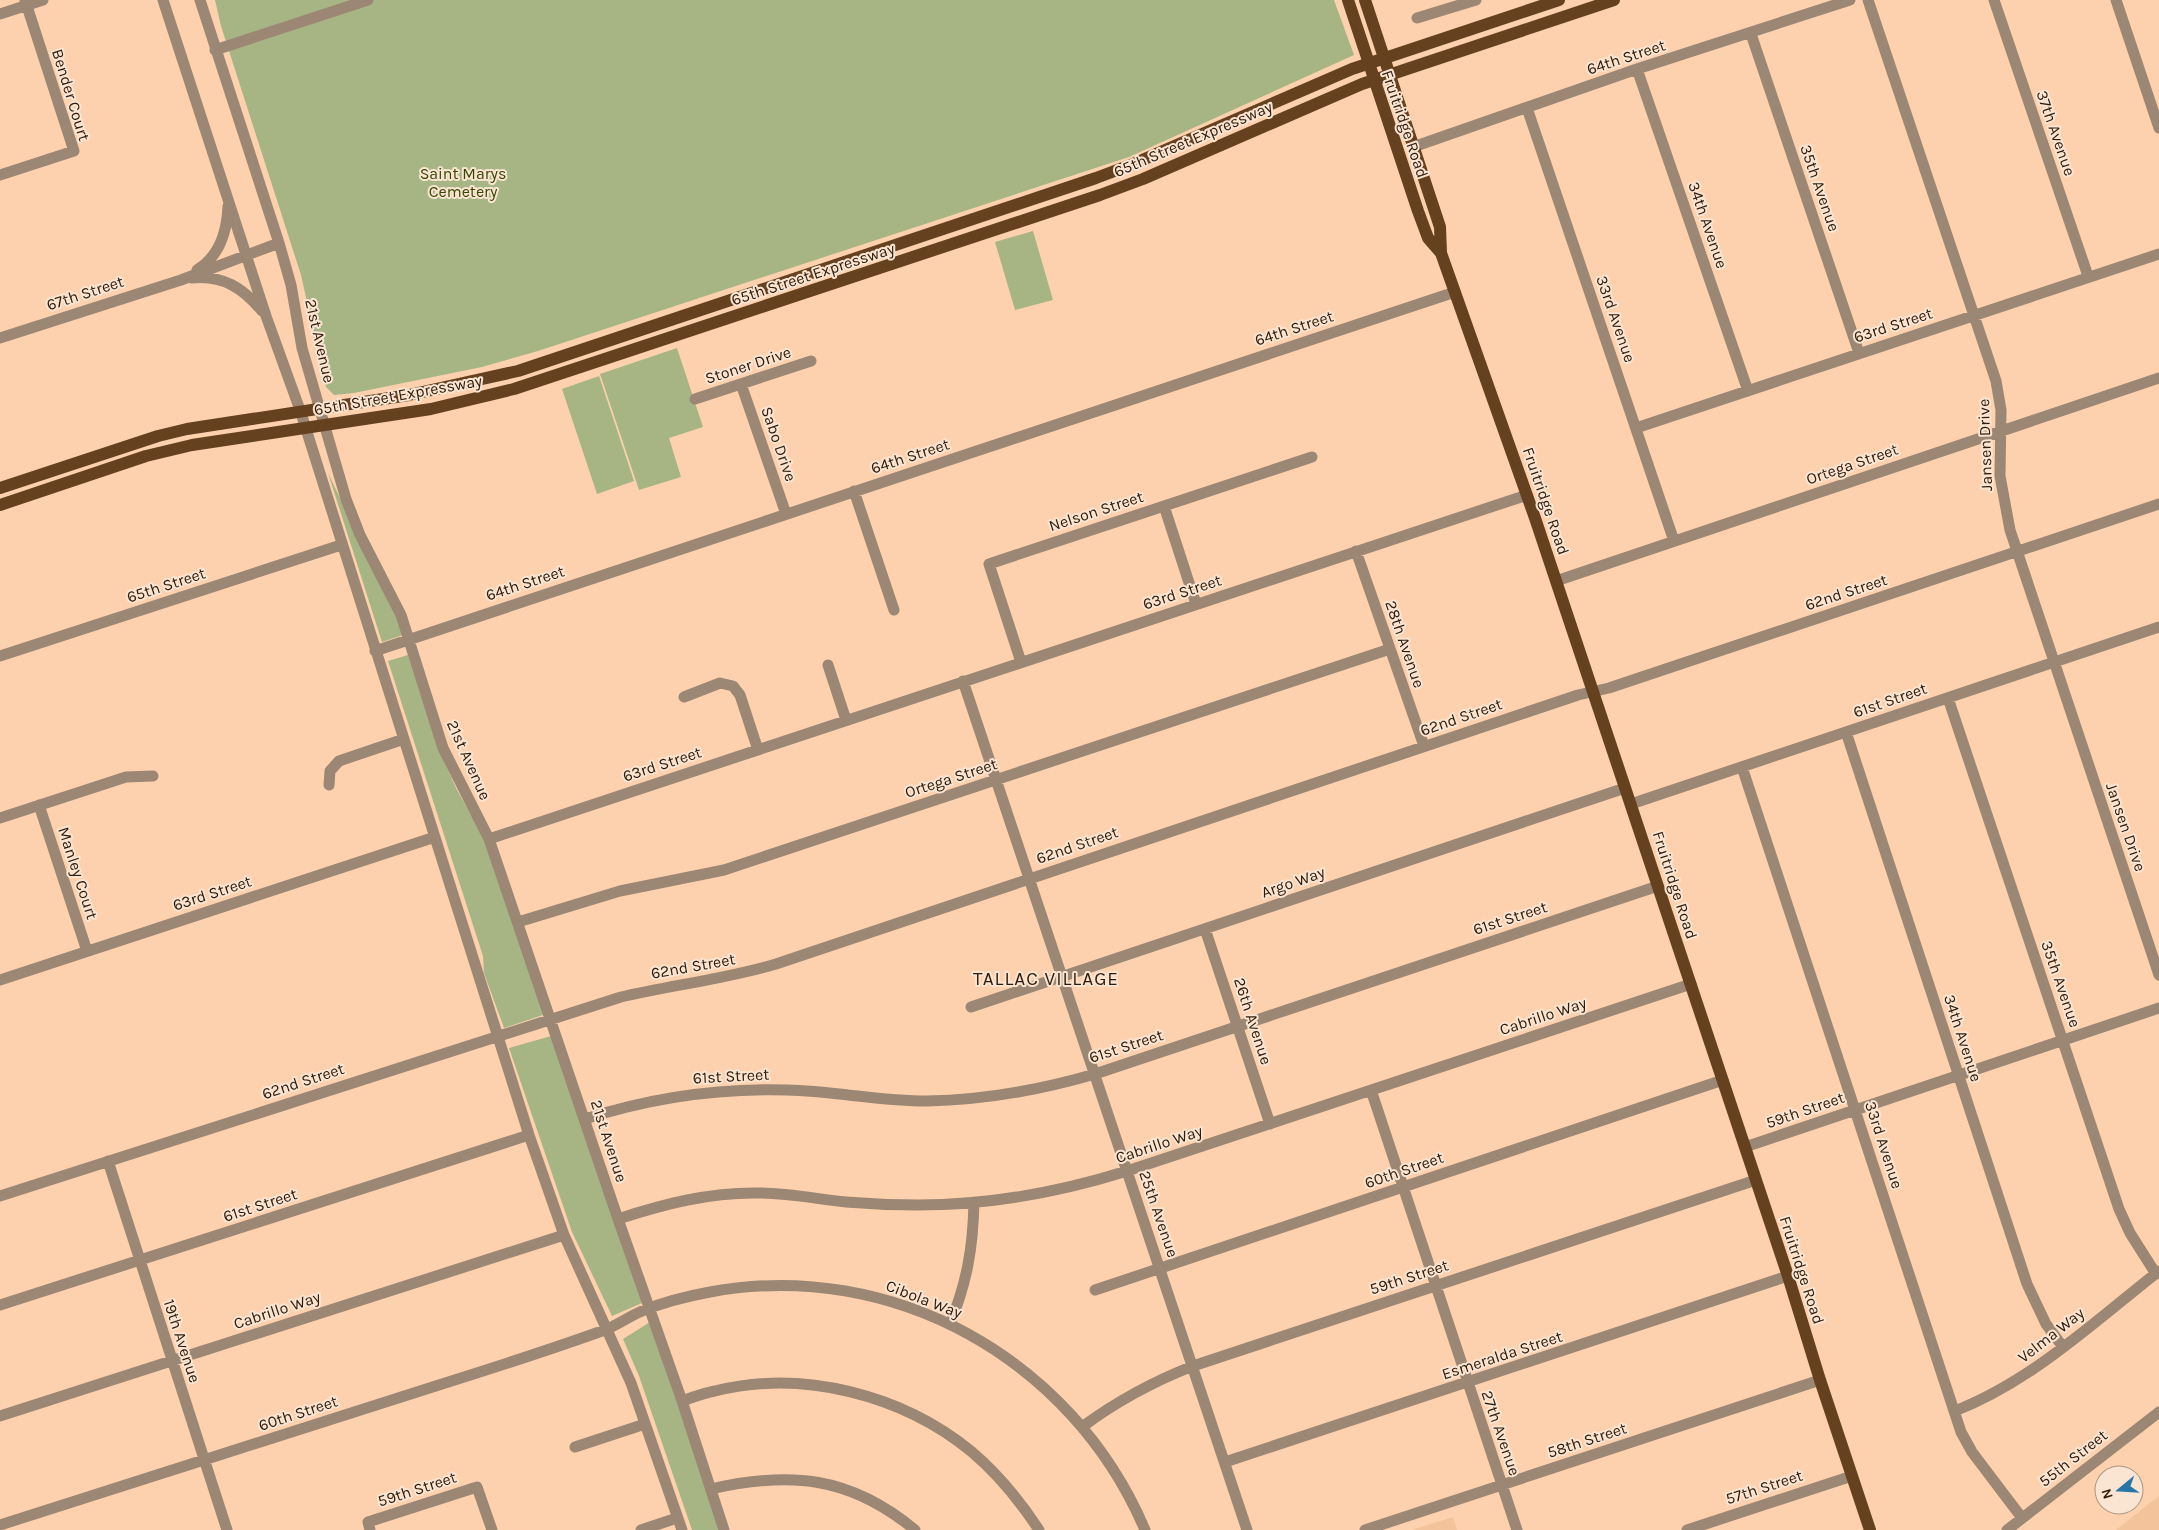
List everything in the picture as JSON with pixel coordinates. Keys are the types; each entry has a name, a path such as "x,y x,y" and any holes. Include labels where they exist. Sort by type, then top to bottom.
{"main road":[{"name":"Fruitridge Road","path":"1348,0 1428,238 1441,253"},
{"name":"Fruitridge Road","path":"1365,0 1440,227 1441,253 1527,495 1631,804 1788,1276 1870,1530"},
{"name":"65th Street Expressway","path":"0,488 165,434 187,429 300,410 409,396 518,371 1096,178 1368,64 1559,0"},
{"name":"65th Street Expressway","path":"0,504 146,456 192,445 431,409 544,380 1100,196 1374,80 1614,0"}],"street":[{"path":"0,14 26,3 43,0"},
{"path":"163,0 266,316 300,410 496,1036 529,1135 564,1235 632,1383 682,1530"},
{"name":"21st Avenue","path":"200,0 279,243 291,286 302,348 346,499 360,535 389,590 409,639 443,748 489,839 682,1401 724,1530"},
{"path":"215,50 368,0"},
{"path":"1416,18 1476,0"},
{"name":"64th Street","path":"1413,147 1850,0"},
{"name":"Jansen Drive","path":"1868,0 2000,396 2002,410 2000,476 2003,501 2017,552 2159,975"},
{"name":"37th Avenue","path":"1994,0 2088,276"},
{"path":"2116,0 2159,128"},
{"name":"Bender Court","path":"0,175 74,152 26,3"},
{"name":"35th Avenue","path":"1751,34 1859,353"},
{"name":"34th Avenue","path":"1638,70 1748,391"},
{"name":"33rd Avenue","path":"1527,108 1674,541"},
{"name":"67th Street","path":"180,280 200,267 216,251 225,231 228,200"},
{"name":"67th Street","path":"0,338 180,280 279,243"},
{"name":"63rd Street","path":"1636,428 1974,316 2088,276 2159,254"},
{"name":"67th Street","path":"180,280 201,277 215,278 228,282 247,294 266,316"},
{"name":"64th Street","path":"376,651 1455,292"},
{"name":"Stoner Drive","path":"695,399 811,361"},
{"name":"Ortega Street","path":"1556,581 2159,378"},
{"name":"Sabo Drive","path":"741,384 786,514"},
{"name":"Nelson Street","path":"1021,662 989,564 1312,457"},
{"path":"854,492 894,610"},
{"name":"63rd Street","path":"489,839 1527,495"},
{"name":"62nd Street","path":"0,1196 629,995 748,972 1424,746 1593,691 1609,688 2159,504"},
{"path":"1164,506 1196,604"},
{"name":"65th Street","path":"0,656 341,545"},
{"name":"28th Avenue","path":"1356,551 1424,746"},
{"name":"61st Street","path":"1631,804 2159,627"},
{"name":"Ortega Street","path":"518,922 620,891 724,870 1390,649"},
{"path":"828,665 846,720"},
{"name":"25th Avenue","path":"963,682 1247,1530"},
{"path":"684,697 720,683 733,686 740,695 758,750"},
{"name":"35th Avenue","path":"1948,698 2119,1209 2134,1240 2158,1273"},
{"name":"34th Avenue","path":"1846,732 2027,1284 2046,1324 2062,1347"},
{"path":"329,785 330,771 339,761 404,739"},
{"name":"33rd Avenue","path":"1742,767 1965,1441 2022,1518"},
{"path":"0,818 126,777 153,776"},
{"name":"Argo Way","path":"971,1007 1625,788"},
{"name":"Manley Court","path":"39,805 87,951"},
{"name":"63rd Street","path":"0,980 435,837"},
{"name":"61st Street","path":"585,1119 623,1107 704,1093 787,1090 887,1099 964,1099 1040,1088 1095,1074 1658,886"},
{"name":"26th Avenue","path":"1205,929 1270,1124"},
{"name":"Cabrillo Way","path":"618,1219 662,1204 739,1193 784,1194 883,1204 974,1202 1040,1193 1127,1172 1691,984"},
{"name":"59th Street","path":"1745,1147 2159,1008"},
{"name":"60th Street","path":"1096,1290 1723,1080"},
{"name":"27th Avenue","path":"1371,1090 1517,1530"},
{"name":"61st Street","path":"0,1306 529,1135"},
{"name":"19th Avenue","path":"108,1161 227,1530"},
{"name":"59th Street","path":"1082,1427 1137,1390 1193,1366 1756,1180"},
{"path":"950,1324 967,1276 973,1233 974,1202"},
{"name":"Cabrillo Way","path":"0,1416 564,1235"},
{"name":"Velma Way","path":"1955,1411 2002,1390 2026,1375 2158,1273"},
{"name":"Esmeralda Street","path":"1225,1462 1467,1384 1788,1276"},
{"name":"Cibola Way","path":"606,1330 650,1308 713,1292 774,1286 802,1286 836,1290 890,1302 950,1324 1002,1354 1050,1393 1082,1427 1104,1455 1123,1484 1145,1530"},
{"name":"60th Street","path":"0,1526 509,1363 606,1330"},
{"name":"58th Street","path":"1365,1530 1820,1380"},
{"path":"682,1401 715,1391 772,1384 824,1387 876,1399 928,1422 972,1452 1009,1489 1038,1530"},
{"name":"55th Street","path":"2007,1530 2159,1412"},
{"path":"576,1447 645,1424"},
{"name":"57th Street","path":"1687,1530 1852,1476"},
{"path":"711,1489 741,1482 777,1479 823,1483 867,1498 901,1518 915,1530"},
{"name":"59th Street","path":"369,1526 477,1487 492,1530"},
{"path":"641,1530 677,1518"}],"shaded area":[{"path":"2159,1496 2159,1530 2116,1530 2135,1515 2144,1515 2144,1508"},
{"path":"1453,1517 1457,1530 1412,1530"}],"green space":[{"name":"Saint Marys Cemetery","path":"215,0 1334,0 1354,55 1129,157 538,351 482,367 354,393 334,395 326,387 301,275 221,26"},
{"path":"1033,231 1053,300 1015,310 995,242"},
{"path":"677,348 703,427 669,438 681,477 639,490 600,374"},
{"path":"599,376 634,481 597,494 562,389"},
{"path":"328,473 396,615 403,635 382,642"},
{"path":"408,655 438,748 456,788 485,840 546,1014 504,1028 484,973 483,956 388,661"},
{"path":"551,1036 642,1303 612,1316 572,1232 509,1048"},
{"path":"650,1322 720,1530 692,1530 639,1376 623,1339"}],"district":[{"name":"TALLAC VILLAGE","path":"1046,979"}]}
